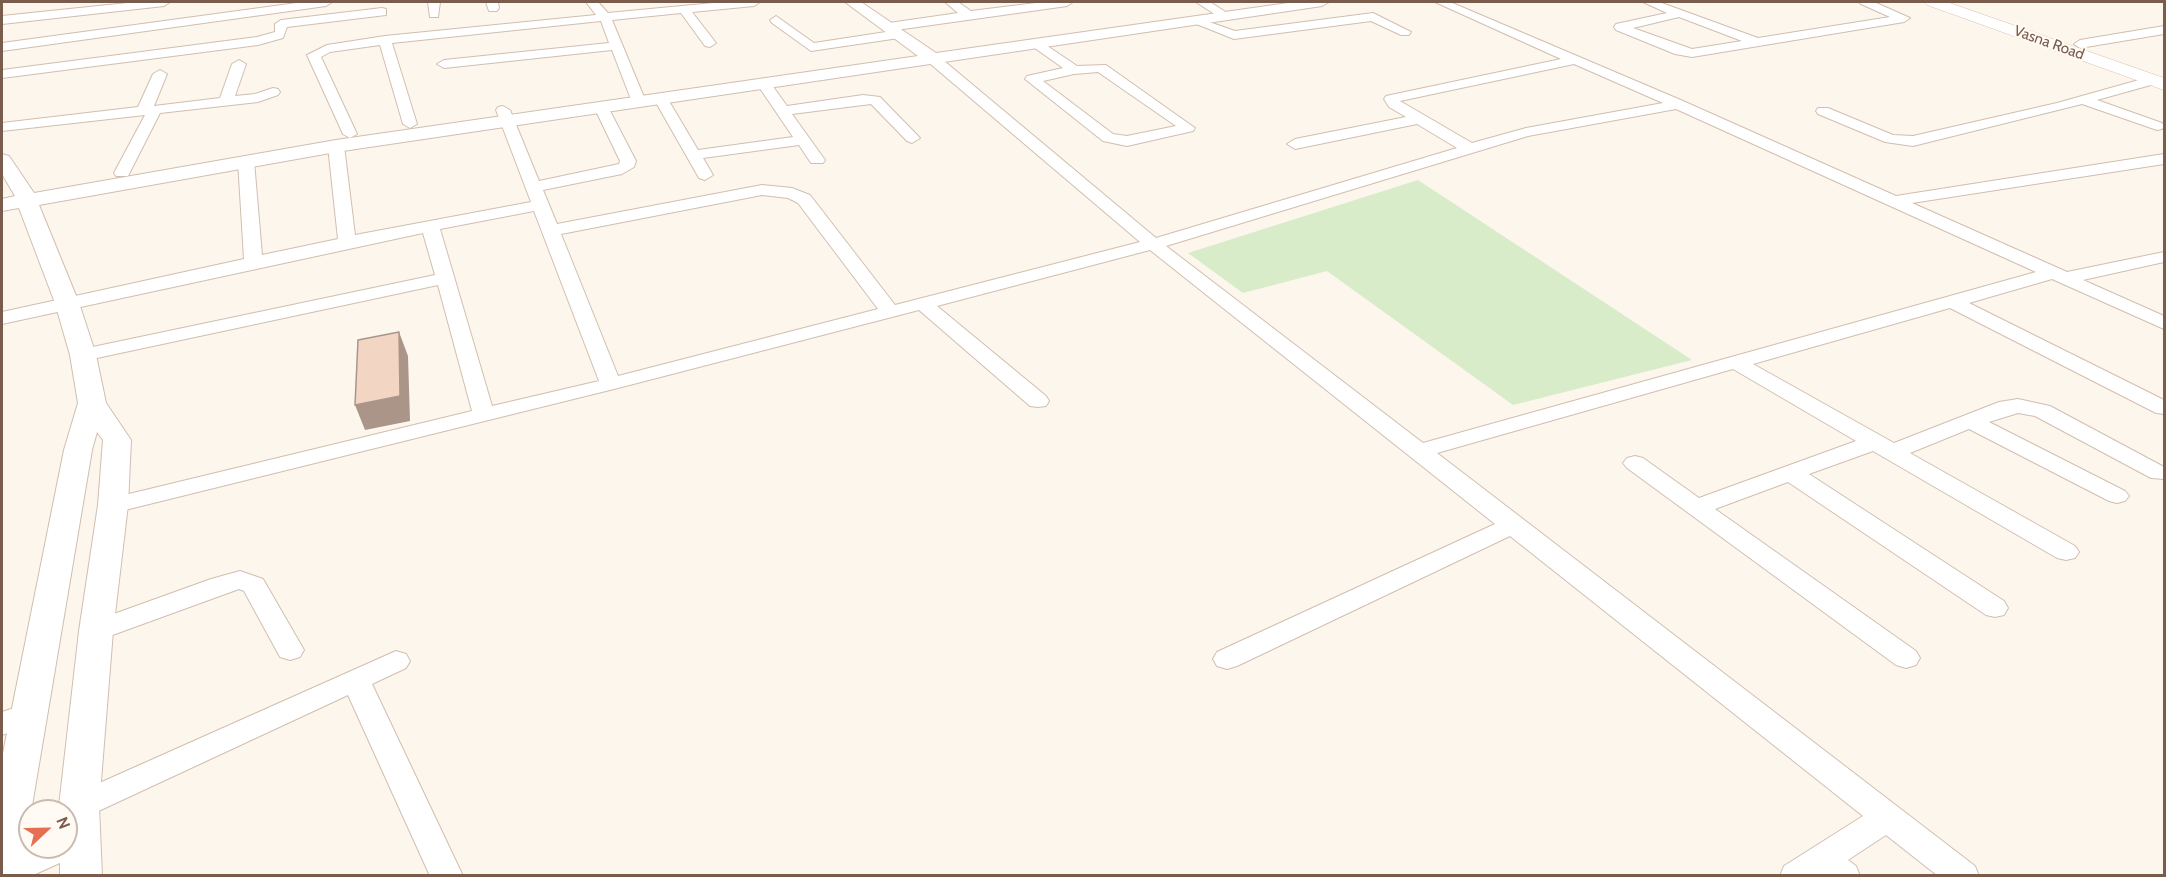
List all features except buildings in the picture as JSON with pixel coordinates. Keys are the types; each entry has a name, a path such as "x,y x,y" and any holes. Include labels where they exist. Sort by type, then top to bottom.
{"main road":[{"name":"Vasna Road","path":"1933,2 2161,79"},
{"name":"Vasna Road","path":"1957,2 2080,44 2161,79"}],"street":[{"path":"2,20 164,2"},
{"path":"208,33 210,6 245,2"},
{"path":"2,74 208,33 326,2"},
{"path":"592,2 604,17 638,98"},
{"path":"347,242 343,140 314,55 327,49 386,40 754,2"},
{"path":"852,2 929,55 1153,244 1963,876"},
{"path":"951,2 969,15"},
{"path":"776,20 811,47 969,15 1067,2"},
{"path":"2,205 17,195 122,173 504,115 638,98 929,55 1261,2"},
{"path":"17,195 246,161 410,124 601,107 638,98 661,99 764,84 929,55 1195,21 1214,9 1322,2"},
{"path":"1441,2 1678,104 2164,323"},
{"path":"1651,2 1754,41"},
{"path":"1681,14 1620,27 1686,53 1697,53 1754,41 1904,18 1865,2"},
{"path":"684,9 710,43"},
{"path":"2,47 208,33 272,38 281,32 281,24 380,10"},
{"path":"1195,21 1234,35 1373,16 1405,32"},
{"path":"2080,44 2164,30"},
{"path":"386,40 410,124"},
{"path":"1037,43 1074,70 1101,68 1184,123 1188,128 1127,141 1108,138 1032,79 1074,70"},
{"path":"444,64 615,46"},
{"path":"1470,149 1394,104 1391,99 1575,60"},
{"path":"226,102 240,64"},
{"path":"122,173 150,111 160,74"},
{"path":"1823,111 1890,138 1905,141 2083,100 2161,79"},
{"path":"764,84 817,160"},
{"path":"2,127 258,98 273,92"},
{"path":"661,99 705,175"},
{"path":"782,111 863,99 875,100 912,138"},
{"path":"2083,100 2157,126"},
{"path":"113,505 611,384 1153,244 1526,132 1678,104"},
{"path":"532,187 616,171 626,167 628,160 601,107"},
{"path":"504,115 611,384"},
{"path":"1294,144 1418,119"},
{"path":"693,155 802,140"},
{"path":"1895,201 2164,159"},
{"path":"2,160 67,303 83,355 92,403 117,440 113,505 76,799"},
{"path":"246,161 253,262"},
{"path":"550,231 762,190 792,193 804,199 810,206 890,312"},
{"path":"2,318 347,242 539,205"},
{"path":"430,226 484,415"},
{"path":"1419,451 1951,301 2059,275 2164,257"},
{"path":"83,355 445,278"},
{"path":"1951,301 2164,408"},
{"path":"922,303 1038,401"},
{"path":"1734,362 2066,552"},
{"path":"2,859 15,719 78,450 92,403"},
{"path":"1697,507 1791,473 1970,421 2007,407 2029,406 2042,411 2159,473"},
{"path":"1970,421 2117,496"},
{"path":"1635,463 1906,658"},
{"path":"1791,473 1995,608"},
{"path":"1227,659 1514,525"},
{"path":"96,631 220,585 240,580 254,585 290,651"},
{"path":"78,831 355,680 396,661"},
{"path":"355,680 447,876"},
{"path":"1796,876 1834,867 1888,817"},
{"path":"2,873 27,859"},
{"path":"77,859 81,876"}],"green space":[{"path":"1418,180 1692,360 1513,405 1327,271 1243,293 1188,253"}]}
